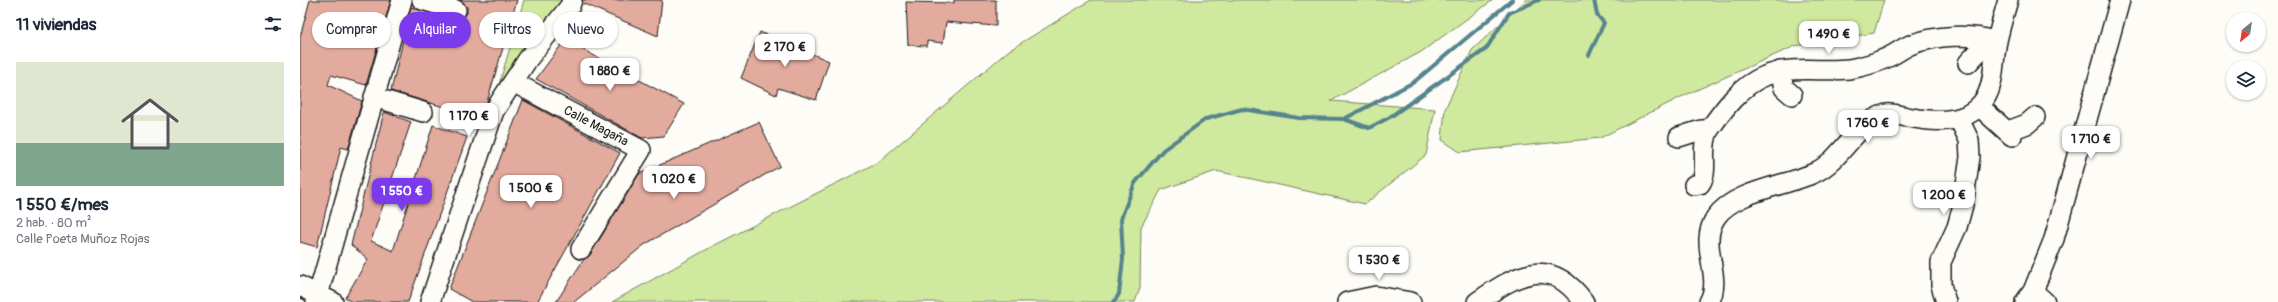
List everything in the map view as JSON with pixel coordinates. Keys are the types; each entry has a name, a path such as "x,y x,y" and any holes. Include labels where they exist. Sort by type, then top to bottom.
{"street":[{"path":"300,286 323,300 374,97 402,0"},
{"path":"422,0 456,10"},
{"path":"430,302 494,111 528,59 570,6 572,0"},
{"path":"1709,302 1714,282 1708,236 1716,217 1730,203 1815,173 1835,158 1856,133 1872,119 1888,114 1944,122 1959,119 1979,106 1986,97 1995,65 1996,46 2008,0"},
{"path":"2034,298 2054,239 2120,0"},
{"path":"1694,185 1701,183 1704,175 1703,146 1724,108 1748,86 1763,76 1780,71 1809,68 1830,70 1864,66 1884,59 1911,45 1944,37 1983,37 1996,46"},
{"path":"1968,63 1981,49 1996,46"},
{"path":"1780,71 1781,84 1792,95"},
{"name":"Calle Magaña","path":"513,82 641,150 581,248"},
{"path":"374,97 423,112"},
{"path":"1979,106 2010,133 2028,124 2035,117"},
{"path":"1946,302 1941,285 1941,262 1957,227 1963,205 1970,157 1969,140 1959,119"},
{"path":"1679,137 1714,127"},
{"path":"1477,302 1508,281 1530,273 1548,274 1561,280 1576,291 1584,302"},
{"path":"1347,302 1376,296 1411,302"}],"green space":[{"path":"524,0 564,0 555,12 553,12 553,15 545,27 545,12 520,12"},
{"path":"1091,0 1493,0 1421,52 1331,101 1435,109 1426,155 1365,204 1216,171 1161,190 1141,227 1140,288 1135,302 612,302 713,246 878,162 1008,51"},
{"path":"1526,0 1884,0 1874,33 1795,46 1681,97 1600,138 1460,152 1442,140 1445,109 1472,50"},
{"path":"510,48 530,48 496,95"}],"building":[{"path":"310,0 391,0 387,12 312,12 312,48 377,48 366,85 331,75 328,85 362,101 348,149 341,147 317,247 300,242 300,37"},
{"path":"460,0 517,0 513,12 479,12 479,48 503,48 487,102 480,118 391,91 401,48 471,48 471,12 467,12 467,7"},
{"path":"583,0 662,0 658,36 618,19 618,12 603,12 582,3"},
{"path":"954,0 996,0 996,26 946,22 943,43 927,41 927,46 908,45 906,2 954,3"},
{"path":"411,7 428,12 410,12"},
{"path":"760,32 829,61 816,100 778,88 776,95 741,78"},
{"path":"559,48 580,48 684,104 664,136 642,138 536,79"},
{"path":"523,100 620,153 537,302 472,302 449,289"},
{"path":"384,112 411,122 371,241 393,251 433,125 467,137 408,302 352,302 345,298 368,259 351,245"},
{"path":"759,122 780,166 644,245 574,302 556,302 584,259 590,255 639,174"}],"waterway":[{"path":"1114,302 1119,294 1123,259 1121,218 1135,183 1163,150 1206,119 1242,109 1299,118 1344,119 1414,82 1512,0"},
{"path":"1344,119 1369,128 1390,117 1486,49 1509,13 1539,0"},
{"path":"1589,55 1604,23 1597,15 1594,0"}]}
